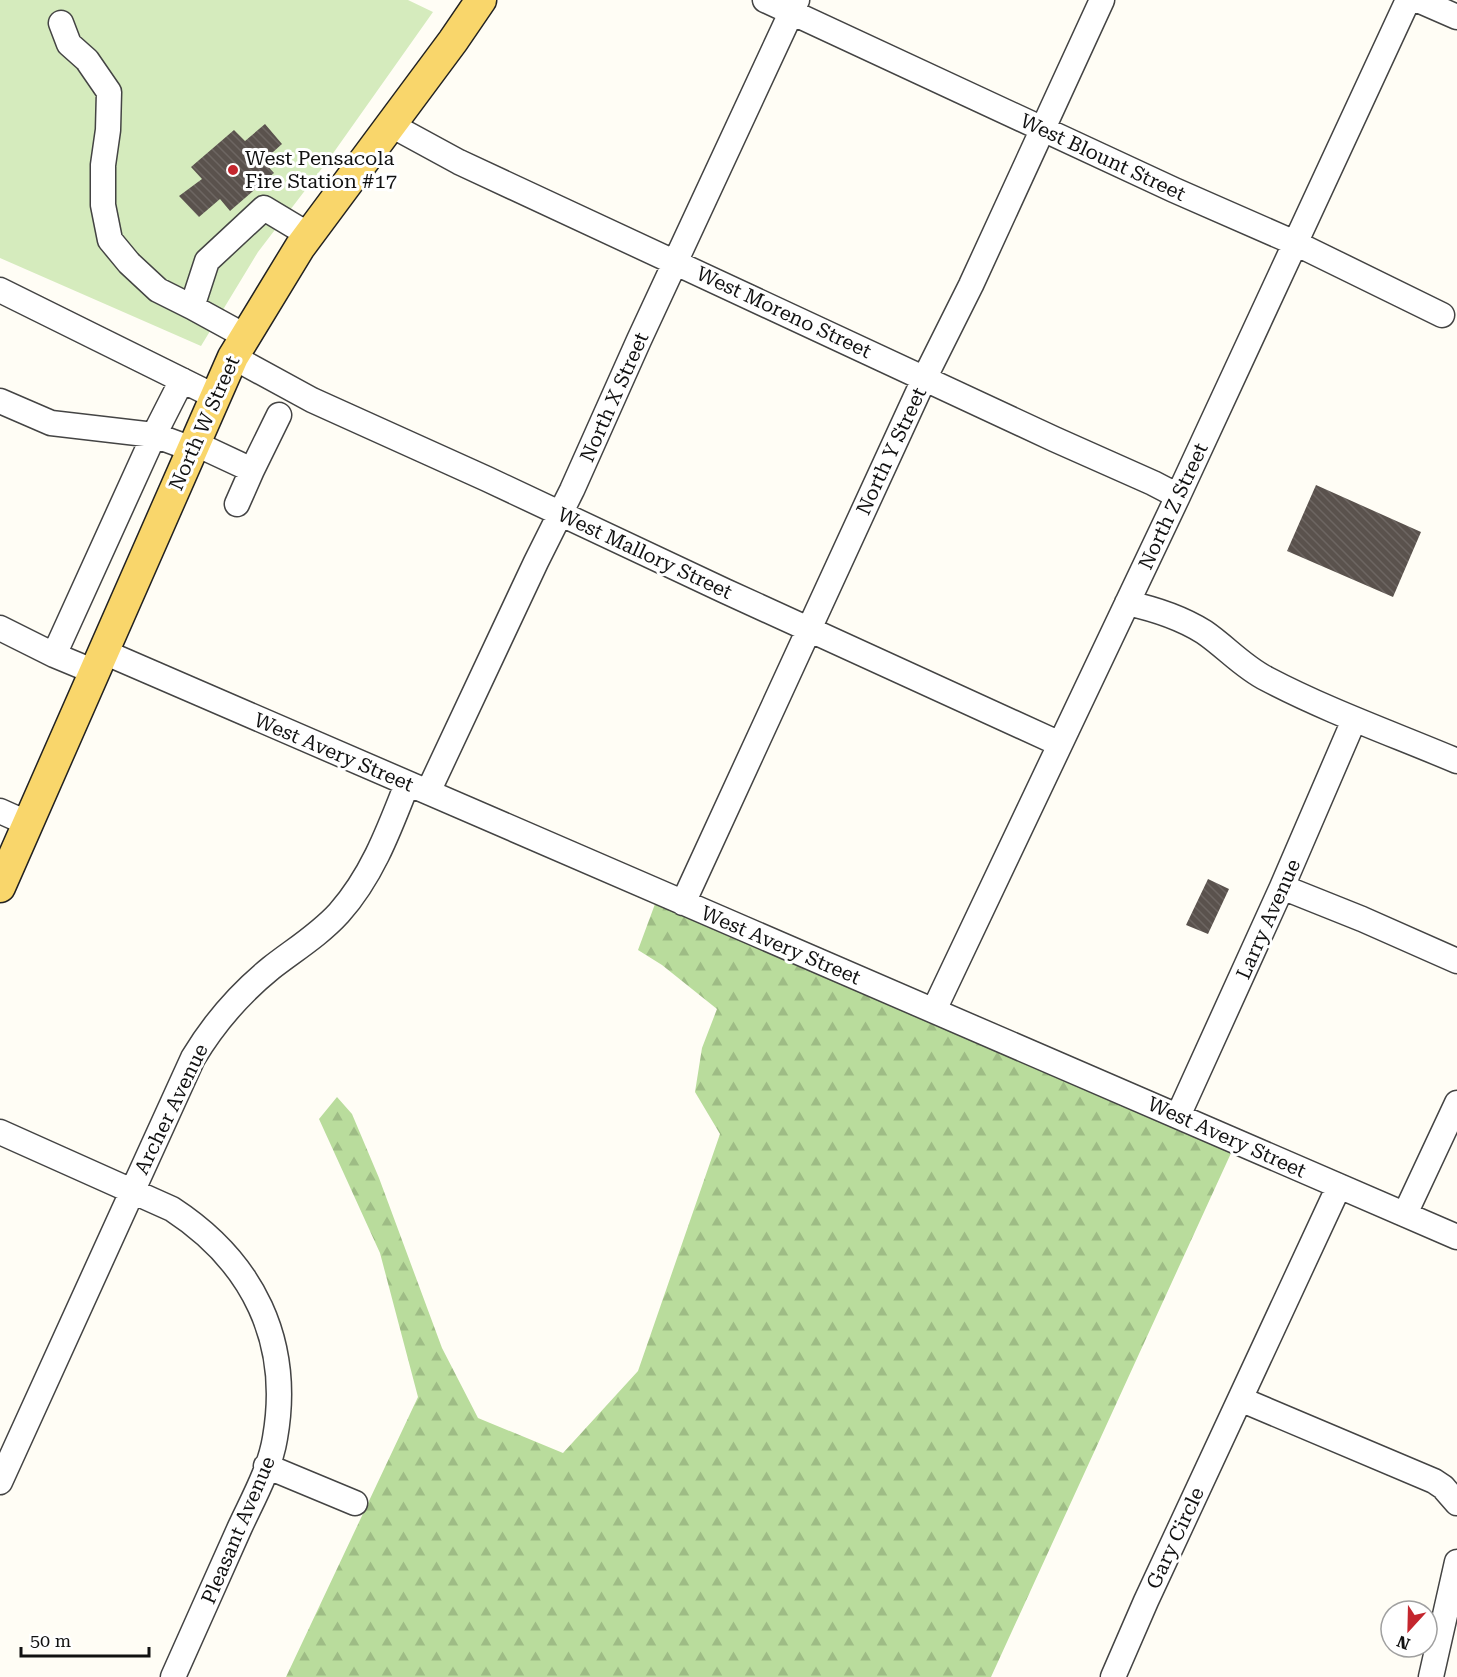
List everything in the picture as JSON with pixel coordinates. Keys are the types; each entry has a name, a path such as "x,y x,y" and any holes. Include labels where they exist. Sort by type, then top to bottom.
{"main road":[{"name":"North W Street","path":"0,887 214,396 239,346 309,235 481,0"}],"street":[{"name":"West Blount Street","path":"765,0 794,6 1043,129 1295,243 1442,315"},
{"name":"North Y Street","path":"683,903 925,377 1102,0"},
{"name":"North Z Street","path":"934,1010 1178,496 1408,0"},
{"path":"1418,0 1457,17"},
{"name":"North X Street","path":"418,788 560,513 794,6"},
{"name":"West Mallory Street","path":"61,23 69,44 87,60 109,92 103,205 110,240 129,263 158,290 192,307 239,346 312,400 1060,744"},
{"name":"West Moreno Street","path":"391,125 459,162 1178,496"},
{"path":"192,307 207,261 264,208 309,235"},
{"path":"0,290 214,396"},
{"path":"54,655 154,435 182,380"},
{"path":"0,401 51,423 154,435 193,446 252,470"},
{"path":"237,504 279,415"},
{"path":"1127,603 1156,609 1181,619 1205,633 1240,662 1265,678 1354,720 1457,761"},
{"name":"West Avery Street","path":"0,628 54,655 100,662 418,788 1457,1237"},
{"name":"Larry Avenue","path":"1178,1116 1282,887 1354,720"},
{"name":"Archer Avenue","path":"0,1482 182,1079 204,1039 224,1012 246,989 321,930 359,888 386,836 418,788"},
{"path":"0,811 29,824"},
{"path":"1282,887 1457,961"},
{"path":"1405,1215 1457,1103"},
{"name":"Pleasant Avenue","path":"0,1132 172,1209 206,1233 235,1264 257,1300 273,1342 279,1384 275,1438 266,1466 173,1677"},
{"name":"Gary Circle","path":"1113,1677 1146,1601 1339,1186"},
{"path":"1240,1399 1434,1481 1443,1487 1457,1503"},
{"path":"266,1466 355,1503"},
{"path":"1431,1677 1457,1562"}],"green space":[{"path":"0,0 408,0 433,12 329,159 258,252 201,346 0,258"},
{"path":"655,904 1050,1071 1232,1151 991,1677 286,1677 418,1397 380,1253 319,1119 337,1097 352,1114 379,1178 442,1348 478,1418 563,1453 638,1371 720,1134 695,1092 702,1048 717,1009 662,965 638,950"}],"building":[{"name":"West Pensacola Fire Station #17","path":"265,124 282,144 263,161 274,173 230,211 220,199 199,217 179,196 202,179 191,167 234,130 245,141"},
{"path":"1316,485 1421,532 1393,597 1287,551"},
{"path":"1208,879 1229,889 1208,934 1186,925"}],"place":[{"name":"West Pensacola Fire Station #17","path":"233,170"}]}
